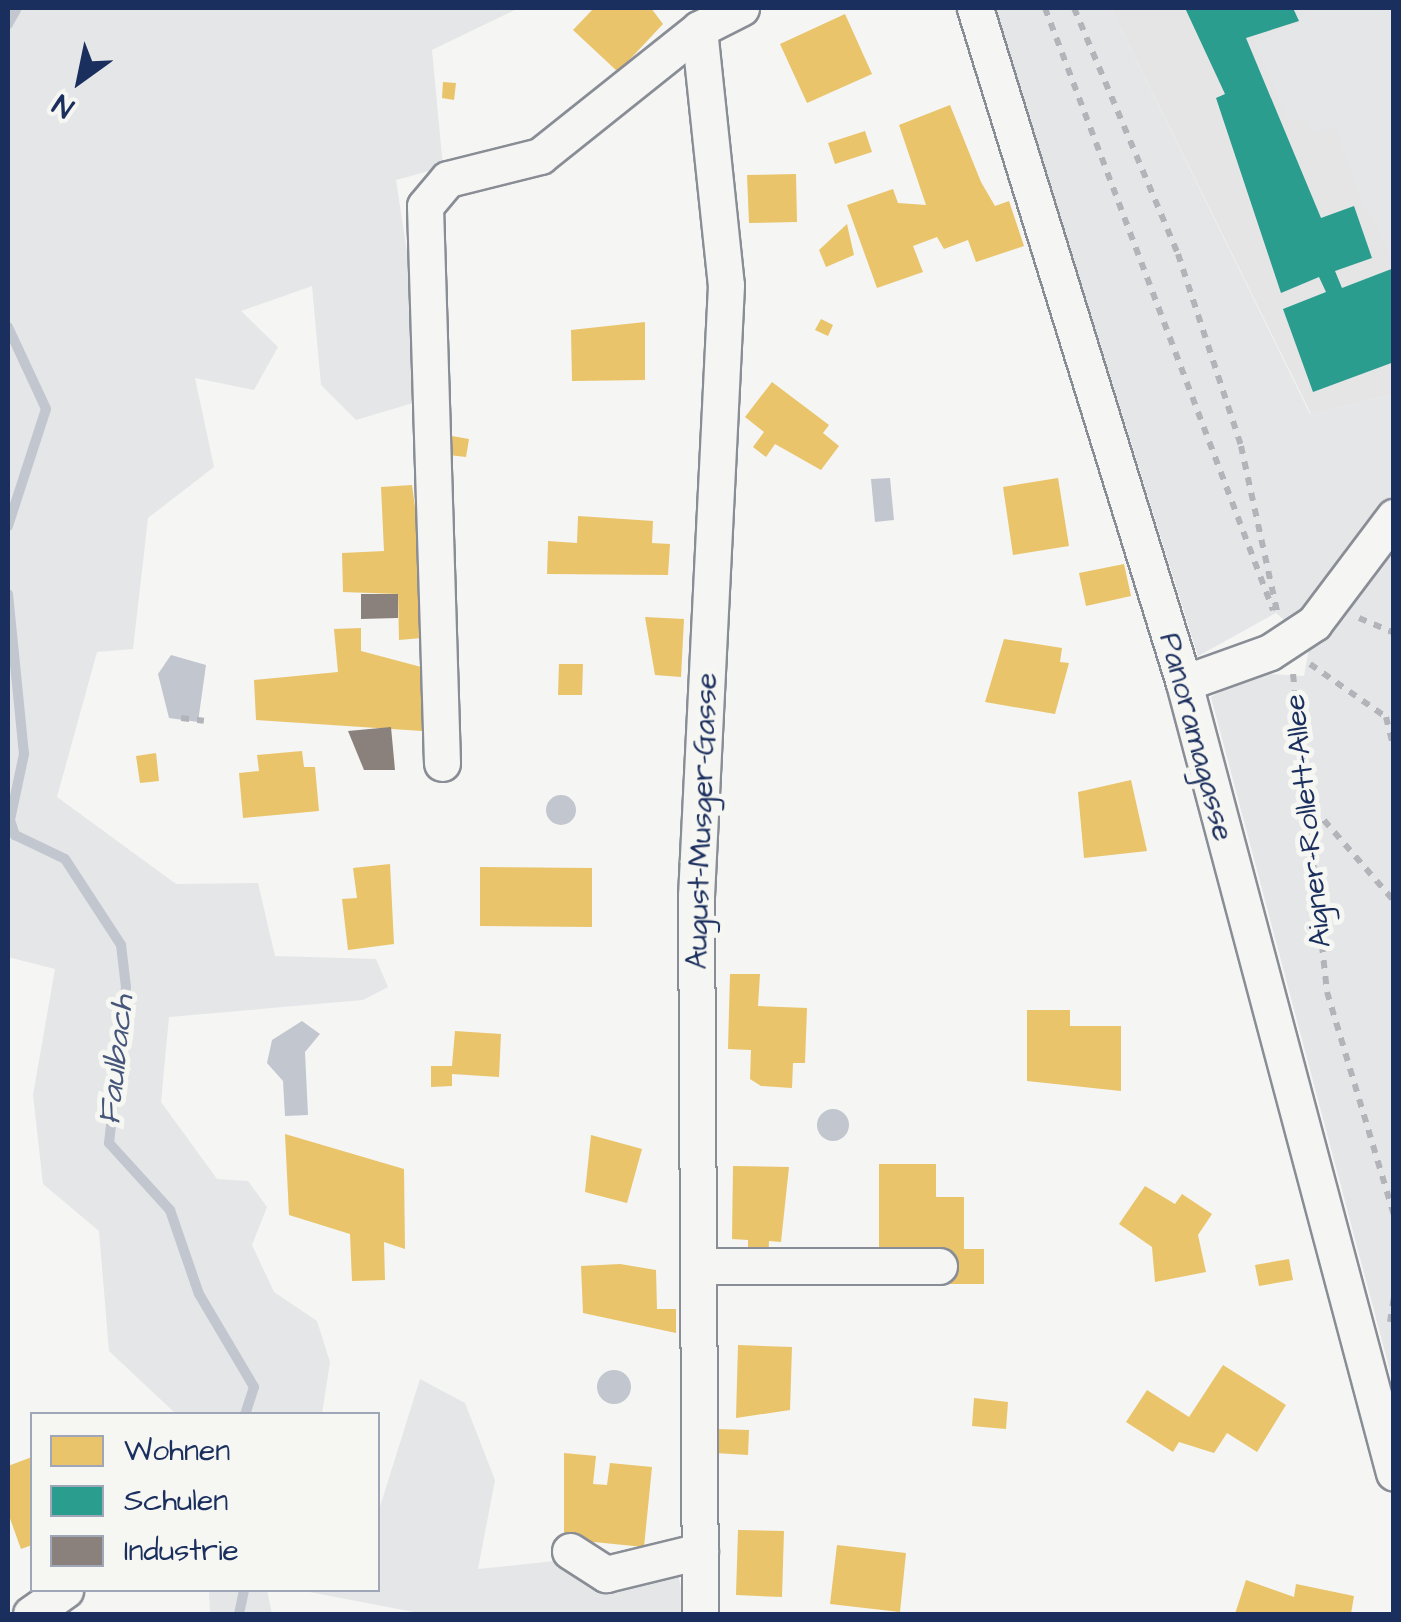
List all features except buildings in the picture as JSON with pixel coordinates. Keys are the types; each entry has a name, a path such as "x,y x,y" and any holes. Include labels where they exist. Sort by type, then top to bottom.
{"street":[{"path":"442,763 425,206 448,179 540,156 699,29 742,8"},
{"name":"Panoramagasse","path":"975,8 1184,683 1394,1473"},
{"name":"August-Musger-Gasse","path":"699,29 726,285 696,896 700,1550 712,1613"},
{"path":"1184,683 1286,644 1314,623 1394,517"},
{"path":"699,1266 939,1266"},
{"path":"570,1551 606,1574 700,1550"},
{"path":"31,1614 62,1592"}],"path":[{"path":"1045,8 1278,620 1242,446 1178,254 1074,8"},
{"path":"1286,644 1386,718 1394,749"},
{"name":"Aigner-Rollett-Allee","path":"1286,644 1301,794 1338,1047 1394,1216"},
{"path":"181,718 204,721"},
{"path":"1301,794 1394,901"}],"shaded area":[{"path":"8,8 519,8 432,50 443,167 396,180 415,305 413,403 356,420 321,385 312,286 241,311 278,347 254,390 195,378 214,467 148,518 133,649 97,652 57,797 176,884 258,883 275,956 376,959 388,987 363,1000 169,1017 161,1102 217,1179 248,1181 267,1207 252,1245 274,1292 317,1321 330,1362 322,1412 174,1412 109,1351 99,1231 43,1184 33,1095 55,969 8,957"},
{"path":"995,8 1111,8 1310,414 1393,394 1393,1382 1211,697 1255,673 1304,676 1310,643 1276,613 1198,656"},
{"path":"1111,8 1393,8 1393,394 1311,414"},
{"path":"1293,8 1393,8 1393,255 1360,199 1335,126 1314,133 1304,119 1289,120 1255,44 1299,22"},
{"path":"890,478 894,520 875,522 871,479"},
{"path":"171,655 206,665 198,722 169,718 158,674"},
{"path":"561,795 575,804 576,810 567,824 561,825 547,816 546,810 555,796"},
{"path":"302,1021 320,1034 305,1052 308,1115 285,1116 283,1081 267,1063 272,1040"},
{"path":"833,1109 844,1114 849,1125 844,1136 833,1141 822,1136 817,1125 822,1114"},
{"path":"614,1370 626,1375 631,1387 626,1399 614,1404 602,1399 597,1387 602,1375"},
{"path":"420,1379 465,1403 495,1480 478,1569 555,1561 614,1583 677,1568 686,1614 424,1614 309,1592 380,1592 380,1507"},
{"path":"209,1592 267,1592 272,1614 210,1614"}],"waterway":[{"name":"Faulbach","path":"8,24 17,8"},
{"name":"Faulbach","path":"8,327 46,409 8,526"},
{"name":"Faulbach","path":"8,594 24,754 10,820 15,835 65,859 121,945 126,987 109,1143 170,1210 199,1294 254,1387 246,1412"},
{"name":"Faulbach","path":"239,1614 244,1592"}]}
